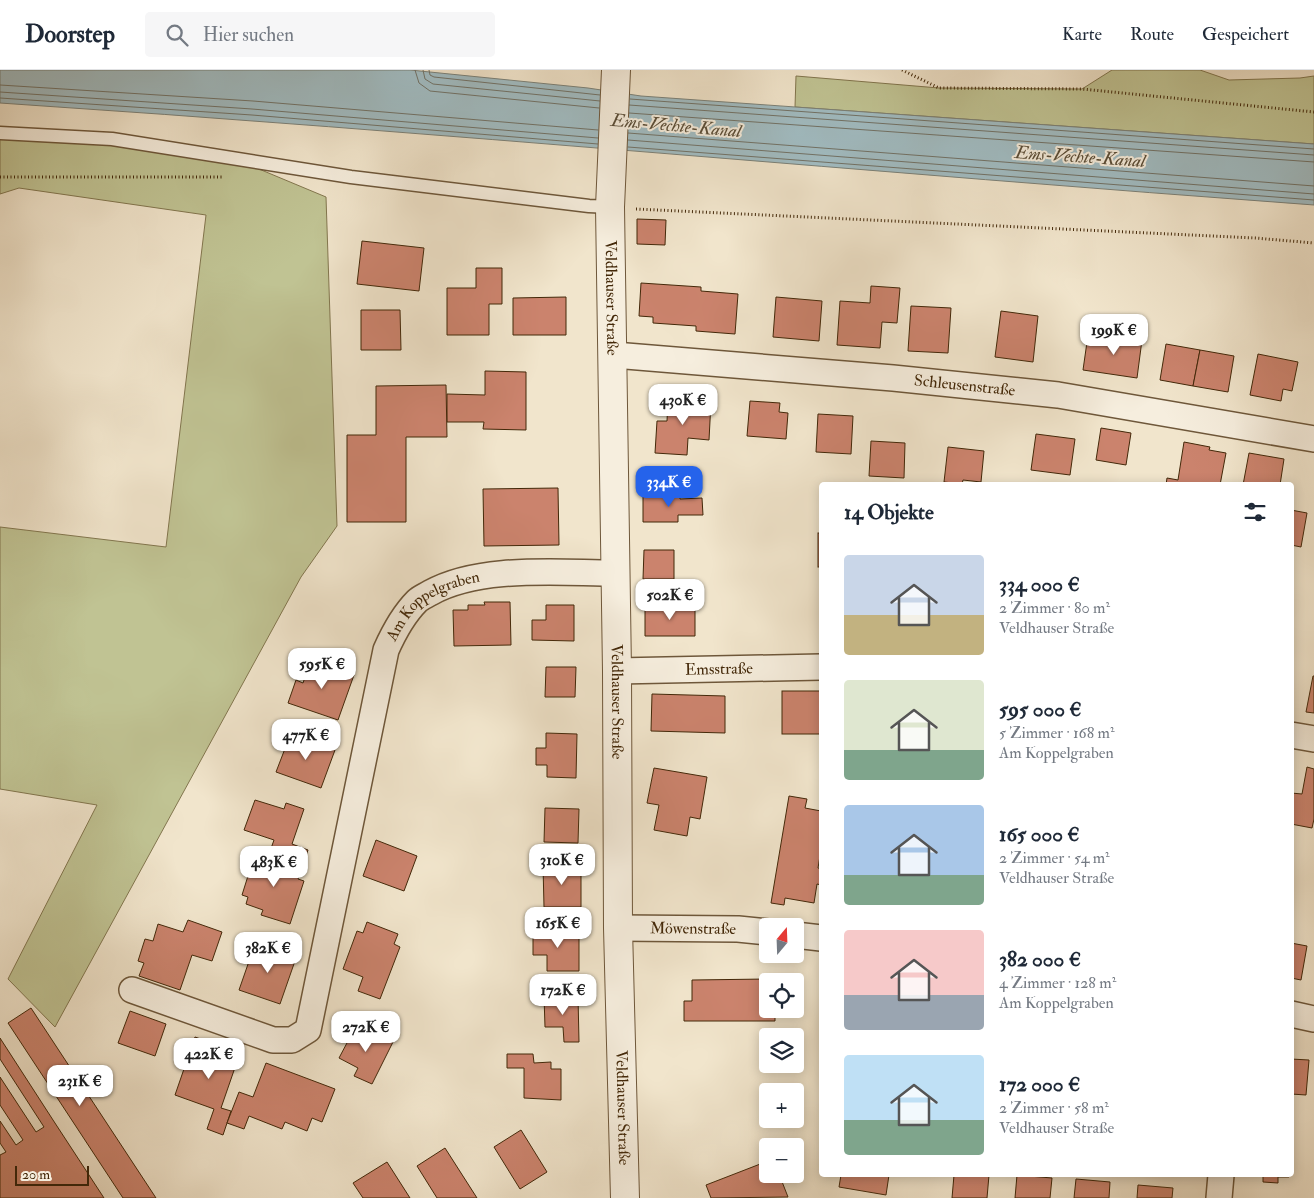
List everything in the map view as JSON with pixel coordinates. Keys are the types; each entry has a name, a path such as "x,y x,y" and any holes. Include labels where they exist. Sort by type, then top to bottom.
{"street":[{"name":"Veldhauser Straße","path":"616,70 620,208 614,355 615,573 618,928 625,1198"},
{"name":"Schleusenstraße","path":"614,355 893,378 1058,395 1314,439"},
{"name":"Am Koppelgraben","path":"132,990 274,1040 292,1040 308,1030 386,650 398,624 418,600 439,588 463,580 509,574 615,573"},
{"name":"Emsstraße","path":"617,671 819,668"},
{"path":"1294,736 1314,739"},
{"name":"Möwenstraße","path":"618,928 738,929 759,931"},
{"path":"804,937 819,938"},
{"path":"1294,1015 1314,1019"},
{"path":"1219,1198 1221,1177"}],"lane":[{"path":"0,133 112,139 351,178 620,208"}],"path":[{"path":"902,70 939,88 1082,90 1314,112"},
{"path":"0,177 224,177"},
{"path":"620,208 1255,238 1314,243"}],"green space":[{"path":"1112,70 1200,70 1229,80 1314,76 1314,144 795,107 796,76 939,88 1082,89"},
{"path":"0,129 211,149 326,197 337,526 301,577 55,1027 8,979 97,805 0,789 0,527 166,547 206,215 19,188 0,194"}],"water":[{"name":"Ems-Vechte-Kanal","path":"0,70 410,70 588,88 641,96 1314,144 1314,205 164,114 0,103"}],"building":[{"path":"637,219 666,220 665,245 637,244"},
{"path":"362,241 424,248 419,291 357,284"},
{"path":"476,268 502,268 502,304 489,304 489,335 447,335 447,288 476,288"},
{"path":"641,283 701,287 701,291 738,294 735,334 696,331 696,326 653,323 653,317 639,316"},
{"path":"871,286 900,288 897,323 882,322 880,348 837,345 840,301 870,303"},
{"path":"566,297 566,335 513,335 513,298"},
{"path":"776,297 822,301 819,341 773,337"},
{"path":"911,306 951,308 948,353 908,351"},
{"path":"361,310 400,310 401,350 361,350"},
{"path":"1001,311 1038,316 1033,362 995,357"},
{"path":"1101,334 1142,340 1137,378 1083,370 1087,342 1099,344"},
{"path":"1166,344 1200,350 1193,386 1160,380"},
{"path":"1200,350 1234,356 1228,392 1193,386"},
{"path":"1258,354 1298,362 1292,391 1283,389 1281,401 1250,395"},
{"path":"485,371 526,372 526,430 483,429 484,422 447,422 447,394 485,395"},
{"path":"446,385 447,437 406,437 406,522 347,522 347,435 376,435 376,386"},
{"path":"668,399 711,402 709,440 688,438 687,455 655,453 657,421 667,421"},
{"path":"750,401 780,403 779,412 788,413 786,439 747,436"},
{"path":"818,414 853,416 851,454 816,452"},
{"path":"1101,428 1131,433 1126,465 1096,460"},
{"path":"1036,434 1075,439 1070,475 1031,470"},
{"path":"871,441 905,443 904,478 869,476"},
{"path":"1184,442 1210,447 1209,450 1226,453 1221,482 1166,482 1167,478 1178,480"},
{"path":"948,447 984,451 981,482 963,480 962,482 944,482"},
{"path":"1249,453 1284,459 1280,482 1244,482"},
{"path":"558,488 559,545 484,546 483,489"},
{"path":"643,495 680,495 680,499 702,498 703,515 678,515 678,522 643,522"},
{"path":"1294,511 1307,513 1301,547 1294,546"},
{"path":"818,533 819,533 819,567"},
{"path":"644,550 674,550 674,579 643,579"},
{"path":"484,602 510,602 511,645 454,646 453,610 468,610 468,605 485,605"},
{"path":"546,605 574,605 574,641 532,640 532,620 546,620"},
{"path":"645,605 695,606 695,636 645,636"},
{"path":"311,660 354,675 338,720 288,703 296,680 303,683"},
{"path":"546,667 576,667 575,697 545,697"},
{"path":"1314,676 1314,713 1306,712"},
{"path":"782,691 819,691 819,734 782,734"},
{"path":"652,694 725,696 725,733 651,731"},
{"path":"291,733 335,750 321,788 276,772"},
{"path":"546,733 577,734 576,778 547,777 547,765 536,765 536,748 546,748"},
{"path":"1307,767 1314,769 1314,819 1312,828 1294,825 1294,793 1302,794"},
{"path":"654,768 707,777 700,819 690,817 687,836 654,830 659,805 647,803"},
{"path":"789,796 807,799 805,808 819,811 819,884 817,884 814,903 785,898 784,905 771,903"},
{"path":"255,800 284,809 286,803 304,809 292,844 308,850 303,865 269,854 274,840 244,830"},
{"path":"545,808 579,809 578,843 544,842"},
{"path":"376,840 417,856 404,891 363,876"},
{"path":"269,854 303,865 298,879 304,881 290,924 261,915 263,910 246,904 248,897 242,895 253,860 266,864"},
{"path":"543,865 581,865 581,907 544,907"},
{"path":"188,920 222,932 212,961 192,955 180,990 139,976 144,963 138,961 145,939 153,941 158,924 183,932"},
{"path":"367,922 398,934 394,944 400,947 380,999 358,991 363,977 343,969 357,931 363,933"},
{"path":"533,930 574,930 574,937 579,937 579,971 547,971 547,955 533,955"},
{"path":"255,944 296,958 280,1004 239,990"},
{"path":"1294,944 1307,946 1301,980 1294,979"},
{"path":"759,979 759,1018 775,1018 775,1021 684,1021 684,1001 692,1001 692,980"},
{"path":"544,996 578,996 579,1042 564,1042 563,1027 545,1027"},
{"path":"31,1008 156,1198 123,1198 8,1023"},
{"path":"130,1011 166,1024 155,1056 118,1043"},
{"path":"357,1024 393,1042 372,1084 354,1076 358,1068 339,1058"},
{"path":"195,1037 240,1053 221,1108 231,1111 223,1135 207,1129 214,1109 175,1095"},
{"path":"0,1038 104,1198 0,1198 0,1155 6,1152 0,1143 0,1121 16,1145 23,1140 0,1105 0,1077 36,1132 44,1127 0,1059"},
{"path":"507,1054 533,1054 534,1063 551,1062 551,1069 561,1069 561,1100 524,1098 524,1068 507,1068"},
{"path":"1294,1059 1309,1060 1306,1095 1294,1094"},
{"path":"266,1063 335,1089 322,1122 312,1118 307,1131 285,1122 282,1129 249,1116 244,1129 227,1123 239,1092 253,1097"},
{"path":"521,1130 547,1172 520,1189 494,1147"},
{"path":"445,1148 477,1198 437,1198 417,1166"},
{"path":"387,1162 410,1198 363,1198 353,1183"},
{"path":"759,1164 759,1183 783,1183 788,1197 711,1198 706,1185"},
{"path":"841,1177 889,1177 886,1195 839,1187"},
{"path":"954,1177 989,1177 987,1198 952,1198"},
{"path":"1017,1177 1052,1178 1050,1198 1015,1198"},
{"path":"1263,1177 1278,1177 1278,1183 1263,1182"},
{"path":"1076,1179 1110,1182 1109,1198 1074,1198"},
{"path":"1138,1185 1173,1188 1172,1198 1137,1198"}]}
